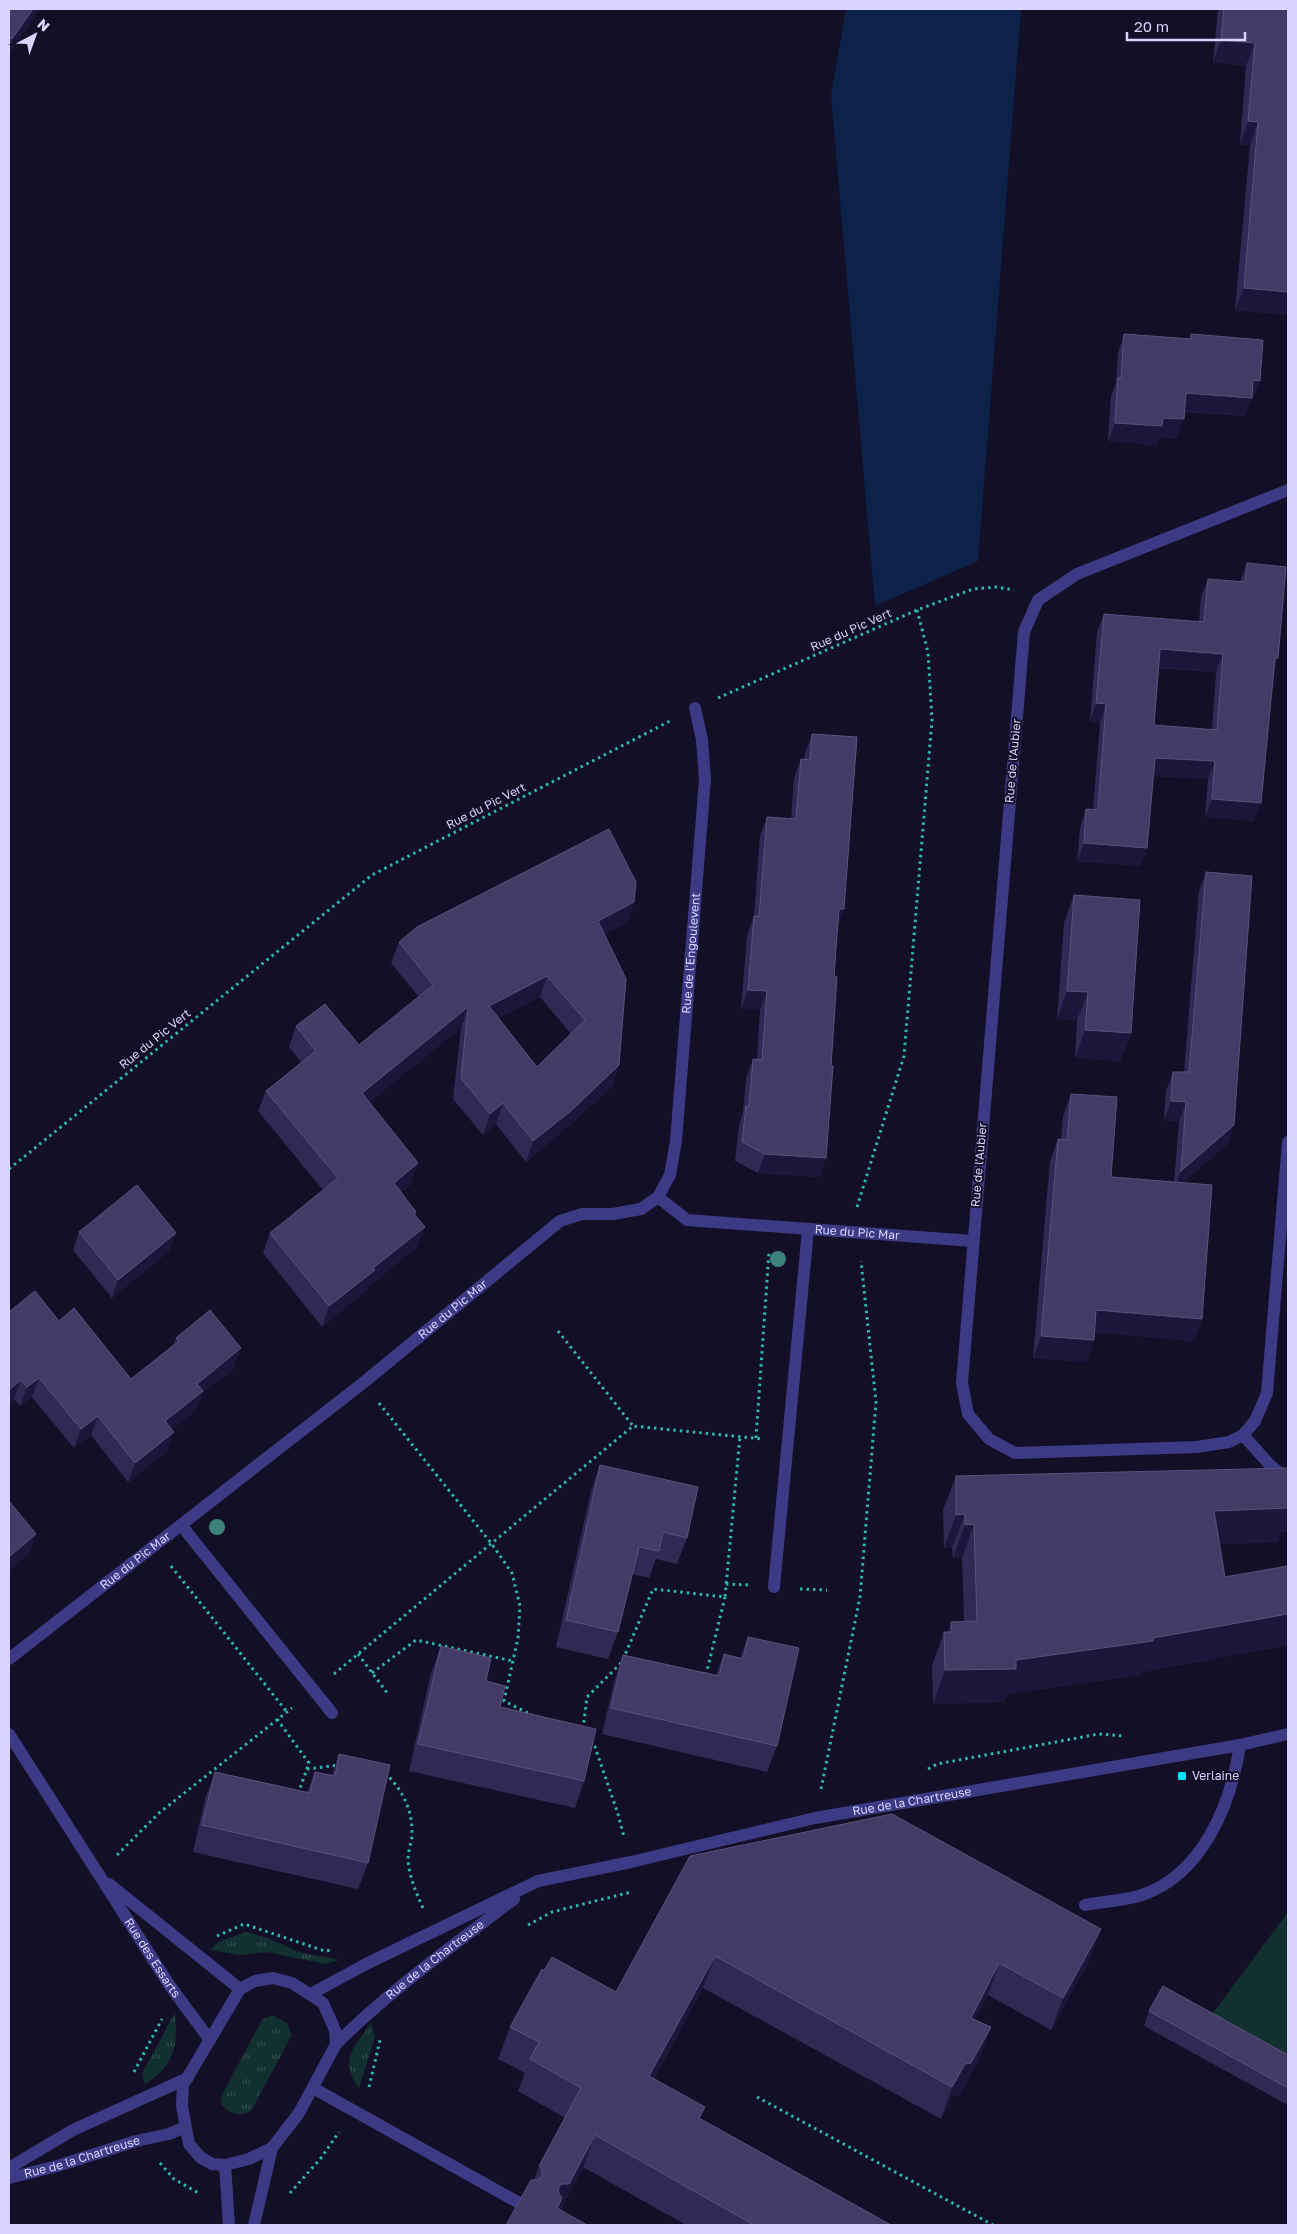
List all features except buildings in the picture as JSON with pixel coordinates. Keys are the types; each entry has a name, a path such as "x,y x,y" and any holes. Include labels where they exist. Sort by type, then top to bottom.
{"street":[{"path":"1038,600 1077,574 1288,490"},
{"name":"Rue de l'Aubier","path":"1038,600 1024,632 962,1383 968,1414 989,1439 1015,1453 1197,1447 1229,1442 1243,1435"},
{"name":"Rue de l'Engoulevent","path":"658,1197 670,1175 676,1141 705,779 702,740 695,708"},
{"path":"1288,1142 1267,1393 1255,1421 1243,1435 1269,1464 1288,1480"},
{"name":"Rue du Pic Mar","path":"9,1659 363,1383 560,1221 582,1214 613,1214 640,1209 658,1197 687,1220 973,1241"},
{"path":"774,1587 808,1230"},
{"path":"181,1525 332,1713"},
{"name":"Rue des Essarts","path":"9,1734 170,1986 210,2040"},
{"name":"Rue de la Chartreuse","path":"311,1994 366,1964 538,1881 631,1862 815,1818 1240,1745 1288,1734"},
{"path":"1085,1905 1142,1894 1171,1879 1195,1857 1223,1814 1237,1766 1240,1745"},
{"name":"Rue des Essarts","path":"98,1875 147,1917 240,1990"},
{"name":"Rue de la Chartreuse","path":"336,2044 450,1948 538,1881"},
{"path":"254,2225 272,2148 299,2114 336,2044 335,2030 323,2003 292,1983 273,1978 255,1981 240,1990 183,2085 182,2106 189,2144 200,2157 212,2164 225,2165 249,2159 272,2148"},
{"name":"Rue de la Chartreuse","path":"9,2168 73,2130 188,2078"},
{"path":"313,2088 523,2205"},
{"name":"Rue de la Chartreuse","path":"9,2178 56,2166 136,2141 169,2134 185,2127"},
{"path":"225,2165 229,2225"}],"path":[{"name":"Rue du Pic Vert","path":"9,1169 372,875 695,708 917,610 973,588 996,587 1010,589 1038,600"},
{"path":"756,1438 771,1226"},
{"path":"558,1331 633,1426"},
{"path":"363,1383 491,1543 512,1573 520,1606 518,1638 504,1701 539,1718"},
{"path":"98,1875 158,1813 287,1712 633,1426 788,1441"},
{"path":"706,1675 725,1598 740,1436"},
{"path":"171,1565 287,1712"},
{"path":"582,1731 587,1697 622,1662 653,1589 725,1598"},
{"path":"372,1673 416,1640 513,1661"},
{"path":"358,1654 388,1694"},
{"path":"624,1657 633,1659"},
{"path":"277,1719 309,1763 297,1797"},
{"path":"581,1740 595,1747 618,1814 631,1862"},
{"path":"307,1769 345,1764"},
{"path":"378,1769 396,1783 404,1795 412,1826 408,1858 411,1882 423,1908"},
{"path":"210,1772 219,1774"},
{"path":"290,1790 299,1791"},
{"path":"521,1929 552,1912 636,1891"},
{"path":"284,2197 321,2158 368,2091 381,2035"},
{"path":"756,2098 993,2225"}],"green space":[{"path":"1288,1912 1288,2071 1204,2025"},
{"path":"246,1932 268,1938 298,1952 340,1960 325,1964 267,1952 239,1955 210,1950 218,1942"},
{"path":"175,2012 176,2035 172,2054 163,2070 145,2084 142,2074"},
{"path":"272,2015 287,2023 292,2035 251,2111 234,2114 221,2104 222,2095 262,2020"},
{"path":"371,2023 375,2037 359,2088 353,2078 349,2062 351,2054"}],"water":[{"path":"846,9 1021,9 978,561 875,606 831,95"}],"place":[{"name":"Verlaine","path":"1182,1776"}]}
